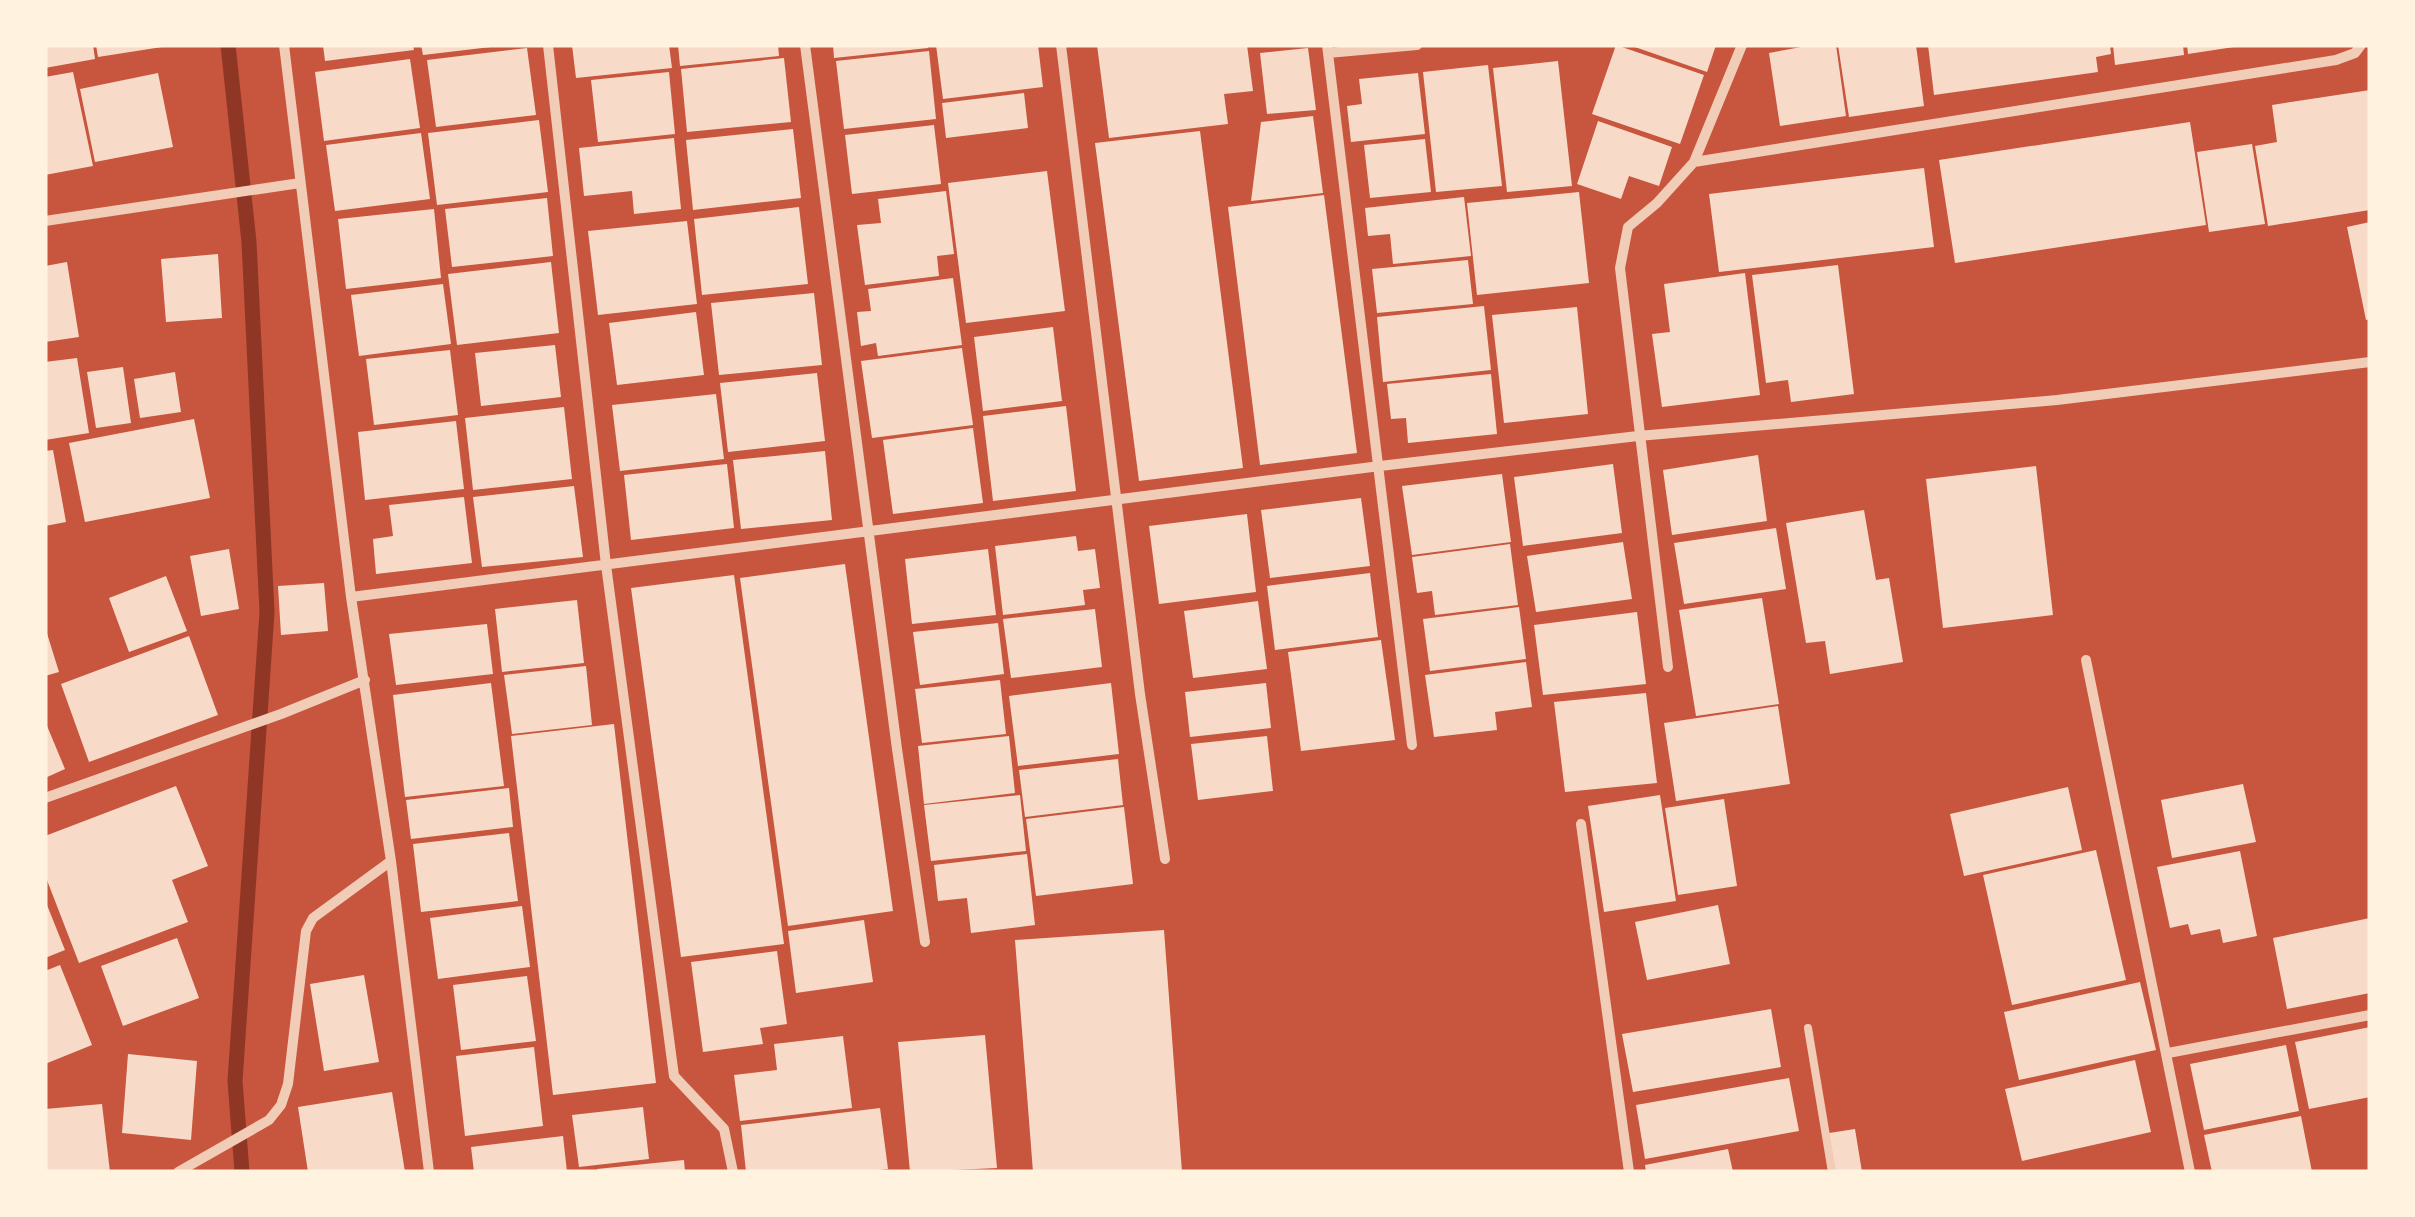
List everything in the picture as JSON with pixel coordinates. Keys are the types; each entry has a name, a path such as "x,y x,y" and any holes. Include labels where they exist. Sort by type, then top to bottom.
{"street":[{"path":"284,45 351,598 391,861 429,1172"},
{"path":"548,45 606,565 674,1076 724,1129 734,1172"},
{"path":"806,45 925,942"},
{"path":"1061,45 1140,694 1165,858"},
{"path":"1412,746 1328,49 1417,45"},
{"path":"1668,667 1620,268 1628,226 1657,203 1694,162 1742,45"},
{"path":"1694,162 2336,60 2361,47"},
{"path":"45,220 300,182"},
{"path":"351,598 1380,466 1638,436 2057,400 2370,362"},
{"path":"2086,660 2190,1172"},
{"path":"45,798 365,680"},
{"path":"1581,824 1629,1172"},
{"path":"178,1172 269,1120 280,1105 288,1084 306,931 312,918 391,861"},
{"path":"2168,1053 2370,1015"}],"lane":[{"path":"1808,1028 1832,1172"}],"building":[{"path":"45,45 93,45 95,59 45,68"},
{"path":"96,45 162,45 162,47 98,57"},
{"path":"323,45 413,45 414,50 325,61"},
{"path":"421,45 491,45 491,47 423,55"},
{"path":"572,45 669,45 672,68 576,78"},
{"path":"678,45 778,45 779,56 680,66"},
{"path":"833,45 927,45 928,48 834,58"},
{"path":"936,45 1038,45 1043,87 943,99"},
{"path":"1097,45 1247,45 1253,91 1224,94 1228,124 1109,138"},
{"path":"1616,45 1704,75 1680,144 1592,114"},
{"path":"1629,45 1716,45 1707,72"},
{"path":"1836,45 1846,116 1780,126 1769,53"},
{"path":"1838,45 1916,45 1924,106 1849,117"},
{"path":"1928,45 2110,45 2111,54 2096,57 2098,72 1934,95"},
{"path":"2113,45 2183,45 2184,55 2115,65"},
{"path":"2187,45 2234,45 2234,47 2188,54"},
{"path":"527,48 536,115 436,127 427,60"},
{"path":"1308,48 1316,110 1267,114 1260,53"},
{"path":"929,51 936,119 844,129 836,61"},
{"path":"784,58 791,122 687,132 681,69"},
{"path":"410,59 420,128 324,141 315,72"},
{"path":"1558,61 1572,186 1507,192 1493,68"},
{"path":"1488,65 1502,186 1436,192 1423,72"},
{"path":"73,72 93,166 45,175 45,77"},
{"path":"669,72 675,134 598,142 591,80"},
{"path":"158,73 173,147 95,162 80,89"},
{"path":"1418,73 1425,134 1351,142 1347,106 1362,104 1359,79"},
{"path":"2370,90 2370,210 2268,226 2255,146 2277,142 2272,105"},
{"path":"1024,93 1028,128 946,138 942,103"},
{"path":"1313,116 1323,193 1251,201 1261,122"},
{"path":"539,120 548,192 437,205 428,133"},
{"path":"1598,121 1672,147 1659,186 1629,176 1621,199 1577,184"},
{"path":"2190,122 2206,225 1955,263 1939,160"},
{"path":"934,125 941,184 852,194 845,135"},
{"path":"793,129 801,198 693,210 686,140"},
{"path":"1200,131 1243,468 1139,481 1095,143"},
{"path":"421,133 430,199 335,211 326,145"},
{"path":"674,138 681,209 634,214 632,191 584,196 579,148"},
{"path":"1425,139 1431,192 1370,198 1364,145"},
{"path":"2252,144 2265,224 2209,232 2197,152"},
{"path":"1924,168 1934,247 1719,272 1709,194"},
{"path":"1047,171 1065,311 966,323 948,183"},
{"path":"946,191 954,254 937,256 939,276 865,285 857,225 881,223 878,199"},
{"path":"1579,192 1589,283 1477,295 1467,203"},
{"path":"1324,195 1357,453 1260,465 1228,207"},
{"path":"1464,197 1471,256 1393,264 1390,234 1368,236 1365,208"},
{"path":"547,198 553,256 452,267 445,209"},
{"path":"799,207 808,284 702,295 694,219"},
{"path":"434,209 441,278 346,289 338,219"},
{"path":"687,221 697,304 598,315 588,231"},
{"path":"2370,222 2370,319 2366,320 2347,227"},
{"path":"218,254 222,318 166,322 161,259"},
{"path":"1468,260 1473,304 1377,313 1372,269"},
{"path":"67,262 79,337 45,342 45,266"},
{"path":"551,262 559,333 457,345 448,274"},
{"path":"1838,265 1854,394 1791,402 1788,380 1766,383 1752,275"},
{"path":"1745,273 1760,395 1662,407 1652,334 1670,332 1664,284"},
{"path":"953,278 962,345 878,356 876,343 861,346 857,312 871,311 868,289"},
{"path":"443,284 451,344 359,356 351,295"},
{"path":"814,293 822,365 719,375 711,303"},
{"path":"1484,306 1491,370 1383,382 1377,317"},
{"path":"1577,307 1588,414 1504,423 1492,315"},
{"path":"696,312 704,375 617,385 609,323"},
{"path":"1053,327 1062,401 983,411 974,337"},
{"path":"555,345 561,397 481,406 475,353"},
{"path":"962,348 973,425 872,438 861,361"},
{"path":"450,350 458,415 374,425 366,359"},
{"path":"77,358 89,433 45,440 45,362"},
{"path":"123,367 131,423 96,428 87,372"},
{"path":"175,372 181,412 140,418 134,379"},
{"path":"817,373 825,441 728,452 720,383"},
{"path":"1491,374 1497,434 1408,443 1406,418 1391,419 1387,384"},
{"path":"716,394 724,459 620,471 612,405"},
{"path":"1066,406 1076,491 993,501 983,416"},
{"path":"564,407 572,479 473,490 465,418"},
{"path":"194,419 210,498 85,522 69,443"},
{"path":"456,421 464,489 365,500 358,432"},
{"path":"973,428 983,503 893,514 883,440"},
{"path":"53,450 66,522 45,526 45,451"},
{"path":"825,451 832,520 741,529 733,460"},
{"path":"1758,455 1767,521 1672,535 1663,470"},
{"path":"727,464 734,528 631,540 624,475"},
{"path":"1613,464 1622,533 1523,546 1514,477"},
{"path":"2036,466 2053,615 1943,628 1926,479"},
{"path":"1502,474 1511,542 1412,555 1402,486"},
{"path":"574,486 583,557 482,567 473,497"},
{"path":"464,497 472,563 376,574 373,539 393,536 389,505"},
{"path":"1361,498 1370,566 1270,578 1261,510"},
{"path":"1864,510 1876,580 1889,578 1903,662 1830,674 1825,641 1806,643 1786,523"},
{"path":"1247,514 1256,592 1159,604 1149,526"},
{"path":"1776,528 1786,589 1684,604 1674,543"},
{"path":"1076,536 1078,551 1095,549 1100,588 1083,590 1085,605 1003,615 995,546"},
{"path":"1623,542 1632,599 1536,612 1527,556"},
{"path":"1510,544 1518,605 1435,615 1432,591 1417,593 1412,557"},
{"path":"229,549 239,609 201,616 190,556"},
{"path":"988,549 996,615 912,624 905,559"},
{"path":"845,564 893,911 788,926 740,578"},
{"path":"1370,573 1378,637 1275,650 1267,586"},
{"path":"734,575 784,944 681,957 631,588"},
{"path":"166,576 187,631 129,652 109,598"},
{"path":"324,583 328,631 281,635 278,586"},
{"path":"1762,598 1779,704 1696,716 1679,610"},
{"path":"577,600 584,663 502,672 495,609"},
{"path":"1258,601 1267,669 1193,678 1184,611"},
{"path":"1519,607 1526,659 1430,671 1423,619"},
{"path":"1095,609 1102,667 1011,678 1003,619"},
{"path":"1637,612 1646,684 1543,695 1534,625"},
{"path":"998,623 1004,674 920,685 913,632"},
{"path":"487,624 493,674 396,685 389,634"},
{"path":"45,627 59,672 45,676"},
{"path":"189,636 218,715 89,762 61,684"},
{"path":"1381,640 1395,740 1301,751 1288,652"},
{"path":"1526,662 1532,707 1495,712 1497,730 1434,737 1425,675"},
{"path":"586,666 592,725 512,734 504,675"},
{"path":"1000,680 1006,734 922,743 915,689"},
{"path":"491,683 504,786 405,797 393,695"},
{"path":"1111,683 1119,754 1018,766 1009,696"},
{"path":"1266,683 1271,728 1190,737 1185,692"},
{"path":"1646,693 1657,783 1565,792 1554,702"},
{"path":"1778,706 1790,784 1676,801 1664,723"},
{"path":"45,721 65,769 45,778"},
{"path":"614,724 656,1083 553,1095 511,736"},
{"path":"1009,736 1015,793 924,804 918,746"},
{"path":"1267,736 1273,791 1198,800 1191,744"},
{"path":"1118,759 1123,805 1025,817 1019,770"},
{"path":"2243,784 2256,842 2172,858 2161,800"},
{"path":"176,786 208,866 172,880 188,922 79,963 45,875 45,836"},
{"path":"2068,787 2082,850 1964,876 1950,814"},
{"path":"509,788 513,827 411,839 406,800"},
{"path":"1020,795 1026,851 931,861 924,805"},
{"path":"1660,795 1676,901 1604,912 1588,806"},
{"path":"1724,799 1737,886 1678,895 1665,808"},
{"path":"1124,807 1133,884 1036,896 1026,819"},
{"path":"509,833 518,901 421,912 413,844"},
{"path":"2096,850 2126,980 2012,1005 1983,875"},
{"path":"2240,851 2257,936 2223,943 2220,929 2191,935 2188,924 2170,928 2157,867"},
{"path":"1027,854 1035,925 971,933 967,898 938,901 934,865"},
{"path":"45,900 65,950 45,958"},
{"path":"1718,905 1730,964 1647,980 1635,922"},
{"path":"522,906 530,967 438,979 430,918"},
{"path":"2370,918 2370,993 2287,1009 2273,938"},
{"path":"864,920 873,982 796,993 788,931"},
{"path":"1164,930 1182,1172 1033,1172 1015,940"},
{"path":"177,938 199,998 123,1026 101,966"},
{"path":"777,951 787,1024 760,1028 763,1044 703,1052 691,962"},
{"path":"60,965 92,1045 45,1064 45,971"},
{"path":"364,975 379,1062 324,1071 310,984"},
{"path":"527,976 536,1041 461,1050 453,985"},
{"path":"2140,982 2156,1050 2019,1080 2004,1012"},
{"path":"1771,1009 1781,1067 1633,1092 1622,1034"},
{"path":"2370,1027 2370,1097 2309,1109 2295,1042"},
{"path":"985,1035 997,1168 910,1172 898,1042"},
{"path":"843,1036 852,1108 740,1121 734,1075 777,1070 774,1044"},
{"path":"2286,1045 2299,1111 2204,1130 2190,1064"},
{"path":"534,1047 543,1126 465,1136 456,1056"},
{"path":"128,1054 197,1061 191,1140 122,1133"},
{"path":"2135,1060 2151,1132 2022,1161 2005,1089"},
{"path":"1789,1078 1799,1131 1645,1159 1636,1105"},
{"path":"392,1092 405,1172 308,1172 298,1107"},
{"path":"102,1104 110,1172 45,1172 45,1109"},
{"path":"643,1107 649,1159 579,1167 572,1115"},
{"path":"880,1108 888,1169 746,1172 741,1125"},
{"path":"2301,1116 2312,1172 2212,1172 2204,1135"},
{"path":"1855,1129 1862,1172 1835,1172 1829,1133"},
{"path":"563,1136 567,1172 474,1172 471,1147"},
{"path":"1728,1149 1733,1172 1646,1172 1645,1165"},
{"path":"684,1160 685,1172 597,1172 597,1169"}],"waterway":[{"path":"228,45 249,242 267,612 235,1081 242,1172"}]}
